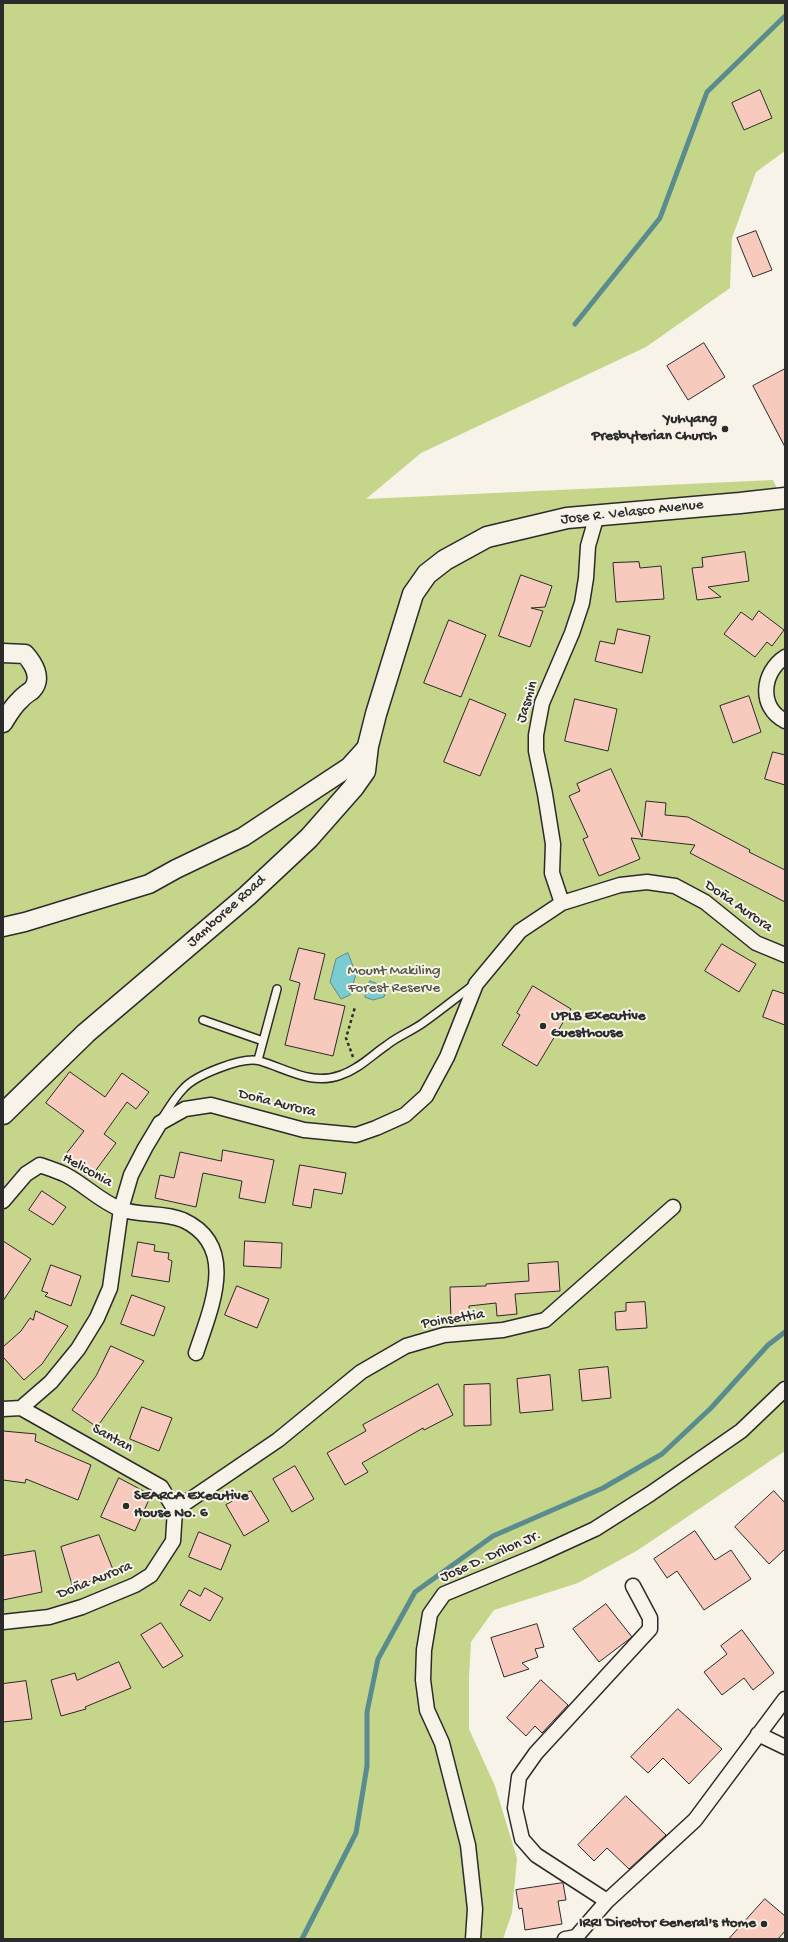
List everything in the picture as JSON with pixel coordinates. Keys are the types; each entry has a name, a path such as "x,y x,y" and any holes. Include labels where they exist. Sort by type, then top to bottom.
{"main road":[{"name":"Jose R. Velasco Avenue","path":"390,670 413,594 427,574 444,560 487,537 567,518 785,498"},
{"name":"Jamboree Road","path":"3,1114 86,1033 190,946 309,838 354,788 365,771 368,746 390,670"}],"street":[{"name":"Jasmin","path":"562,903 552,873 553,844 536,751 536,735 542,703 572,633 582,603 586,578 588,546 598,515"},
{"path":"3,653 25,654 34,664 36,675 35,685 19,700 3,723"},
{"path":"785,657 776,664 770,672 766,682 768,703 773,711 785,721"},
{"path":"3,927 25,922 149,884 176,869 244,837 349,767 368,746"},
{"name":"Doña Aurora","path":"21,1408 51,1382 78,1349 97,1318 110,1288 121,1209 131,1175 160,1123 185,1109 211,1105 304,1130 356,1134 376,1128 404,1115 426,1096 447,1057 476,984 520,931 562,903 620,885 647,882 674,886 704,902 756,943 785,955"},
{"name":"Heliconia","path":"3,1202 26,1174 40,1165 66,1175 121,1209"},
{"name":"Poinsettia","path":"175,1510 278,1440 361,1372 406,1346 444,1335 503,1330 545,1320 673,1207"},
{"path":"121,1209 183,1220 198,1229 212,1245 217,1262 215,1298 196,1353"},
{"name":"Jose D. Drilon Jr.","path":"473,1939 475,1909 468,1845 442,1743 427,1710 423,1680 424,1650 430,1614 444,1594 536,1556 595,1529 650,1494 741,1431 785,1389"},
{"path":"3,1409 21,1408"},
{"name":"Santan","path":"21,1408 161,1487 175,1510"},
{"name":"Doña Aurora","path":"3,1622 49,1617 82,1607 135,1585 151,1575 173,1541 175,1510"},
{"path":"607,1901 536,1855 522,1839 515,1808 519,1777 536,1753 650,1629 650,1618 633,1586"},
{"path":"565,1939 576,1937 607,1901 694,1820 785,1699"},
{"path":"758,1734 785,1747"}],"lane":[{"path":"160,1123 168,1107 185,1087 213,1070 243,1060 258,1060 307,1078 322,1079 341,1076 356,1068 388,1044 423,1023 476,984"},
{"path":"258,1060 277,989"},
{"path":"203,1020 263,1041"}],"path":[{"path":"355,1007 346,1038 356,1068"}],"green space":[{"name":"Mount Makiling Forest Reserve","path":"3,3 785,3 785,151 756,172 732,238 730,288 646,347 421,453 366,499 773,480 785,505 785,1451 638,1550 578,1583 494,1610 471,1642 469,1729 495,1786 517,1858 512,1913 503,1939 3,1939"}],"water":[{"path":"348,953 356,974 350,995 341,999 330,982 336,959"},
{"path":"370,981 387,987 384,997 373,1000 365,997"}],"building":[{"path":"760,90 772,118 744,130 732,103"},
{"path":"756,231 772,270 753,277 737,238"},
{"path":"704,343 725,377 688,400 667,366"},
{"path":"785,369 785,447 753,386"},
{"path":"745,552 749,581 708,587 721,597 697,600 692,568 703,567 702,558"},
{"path":"639,562 640,568 661,566 664,599 616,602 613,563"},
{"path":"521,575 552,586 545,607 531,608 543,611 530,647 499,636"},
{"path":"759,611 784,630 772,646 767,642 755,657 724,634 741,612 752,620"},
{"path":"449,620 486,635 461,697 424,683"},
{"path":"618,629 650,636 642,673 595,661 600,641 614,644"},
{"path":"749,696 761,732 733,743 720,706"},
{"path":"470,699 506,714 480,776 444,762"},
{"path":"575,699 617,709 608,751 565,741"},
{"path":"773,752 785,755 785,785 765,779"},
{"path":"611,769 642,837 646,801 666,803 665,815 688,817 750,850 749,852 785,870 785,902 690,853 695,845 631,838 640,859 599,876 583,839 588,837 569,796 580,791 577,784"},
{"path":"722,944 756,964 739,992 705,971"},
{"path":"299,948 325,954 314,999 345,1006 333,1056 285,1045 300,983 290,980"},
{"name":"UPLB Executive Guesthouse","path":"533,986 571,1009 537,1066 502,1045 520,1015 517,1013"},
{"path":"773,990 785,994 785,1025 763,1017"},
{"path":"70,1072 105,1097 122,1073 149,1092 136,1109 127,1102 104,1134 116,1143 93,1174 66,1154 84,1131 46,1103"},
{"path":"223,1150 274,1160 265,1203 239,1198 242,1181 203,1173 196,1207 155,1198 160,1175 174,1178 180,1152 221,1161"},
{"path":"300,1165 346,1173 342,1194 314,1189 311,1208 293,1205"},
{"path":"42,1191 66,1207 53,1225 29,1210"},
{"path":"3,1241 31,1259 3,1301"},
{"path":"245,1241 282,1243 281,1268 244,1266"},
{"path":"138,1242 155,1245 154,1251 169,1253 168,1259 172,1261 169,1282 132,1276"},
{"path":"558,1262 560,1291 515,1294 517,1314 497,1316 496,1303 469,1306 469,1321 451,1321 450,1287 486,1286 486,1284 529,1281 528,1264"},
{"path":"51,1265 81,1276 71,1306 45,1296 48,1293 42,1291"},
{"path":"237,1286 269,1299 257,1328 225,1315"},
{"path":"132,1295 165,1307 154,1336 121,1324"},
{"path":"645,1302 647,1328 616,1330 615,1312 626,1311 626,1303"},
{"path":"36,1311 68,1326 42,1364 24,1380 3,1357 3,1347 21,1331 30,1318 33,1320"},
{"path":"111,1346 144,1361 97,1427 72,1410 96,1376"},
{"path":"608,1367 611,1398 582,1401 579,1370"},
{"path":"550,1375 553,1410 520,1413 517,1379"},
{"path":"438,1384 453,1415 424,1430 423,1428 362,1463 368,1472 345,1485 327,1453 366,1431 363,1425"},
{"path":"490,1384 491,1425 464,1426 464,1385"},
{"path":"142,1407 172,1418 159,1451 130,1439"},
{"path":"3,1431 36,1434 35,1441 91,1465 78,1500 26,1479 25,1483 3,1480"},
{"path":"295,1466 314,1499 292,1512 273,1479"},
{"name":"SEARCA Executive House No. 6","path":"119,1478 151,1495 135,1531 101,1517"},
{"path":"251,1491 269,1521 244,1536 226,1505"},
{"path":"774,1491 785,1503 785,1549 769,1564 735,1527"},
{"path":"695,1531 715,1560 731,1550 751,1579 704,1610 677,1571 667,1578 654,1559"},
{"path":"199,1532 231,1545 221,1570 189,1557"},
{"path":"99,1535 114,1572 73,1588 61,1547"},
{"path":"35,1551 42,1592 3,1600 3,1556"},
{"path":"205,1588 223,1598 210,1621 180,1605 189,1590 200,1596"},
{"path":"606,1604 632,1637 599,1662 573,1629"},
{"path":"161,1623 183,1656 163,1668 141,1635"},
{"path":"537,1624 544,1647 535,1649 538,1657 522,1663 529,1669 504,1677 491,1638"},
{"path":"742,1630 774,1673 753,1690 744,1678 722,1695 704,1672 727,1654 721,1646"},
{"path":"119,1662 131,1688 85,1707 86,1709 61,1716 51,1680 75,1673 77,1680"},
{"path":"541,1680 568,1705 542,1733 535,1726 526,1736 507,1718"},
{"path":"26,1681 32,1719 3,1722 3,1684"},
{"path":"678,1709 722,1749 689,1784 663,1758 648,1773 631,1757"},
{"path":"626,1796 666,1835 629,1869 607,1848 594,1861 578,1845"},
{"path":"563,1883 566,1900 558,1901 562,1924 525,1930 522,1908 519,1909 516,1890"},
{"name":"IRRI Director General's Home","path":"765,1899 785,1916 785,1931 778,1939 729,1939"}],"waterway":[{"path":"575,324 660,218 707,92 785,16"},
{"path":"302,1939 356,1833 367,1766 367,1712 378,1659 415,1592 493,1536 603,1488 662,1454 711,1408 768,1345 785,1332"}],"place":[{"name":"Yuhyang Presbyterian Church","path":"725,429"},
{"name":"UPLB Executive Guesthouse","path":"543,1026"},
{"name":"SEARCA Executive House No. 6","path":"126,1506"},
{"name":"IRRI Director General's Home","path":"764,1924"}]}
